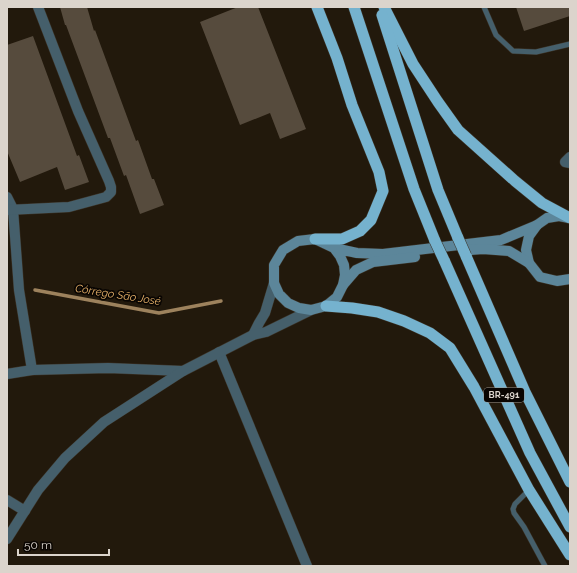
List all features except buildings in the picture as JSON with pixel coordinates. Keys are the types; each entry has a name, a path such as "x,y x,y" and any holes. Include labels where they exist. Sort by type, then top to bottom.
{"highway":[{"path":"315,239 342,239 360,231 371,220 382,191 378,172 317,7"},
{"name":"BR-491","path":"354,7 414,189 435,241 530,453 570,526"},
{"name":"BR-491","path":"380,7 438,190 524,392 570,482"},
{"path":"384,7 413,64 458,130 542,203 570,218"},
{"path":"326,306 378,312 404,320 430,333 450,348 474,387 529,490 570,555"}],"main road":[{"path":"570,218 560,216 547,218 537,225 501,240 383,254 357,253 334,248 315,239 298,241 283,250 274,265 274,283 279,294 288,303 299,308 311,310 326,306 337,297 343,285 356,270 373,262 483,249 509,251 529,263 540,276 557,281 570,279"},
{"path":"529,263 526,250 529,236 537,225"},
{"path":"334,248 344,265 345,275 343,285"}],"street":[{"path":"10,210 69,207 106,196 112,192 109,181 78,111 38,7"},
{"path":"7,197 10,210 19,290 32,370"},
{"path":"253,335 265,313 274,283"},
{"path":"7,539 38,490 65,458 104,422 183,371 253,335 266,332 311,310"},
{"path":"219,352 307,566"},
{"path":"7,374 32,370 108,368 183,371"},
{"path":"7,500 25,511"}],"lane":[{"path":"484,7 496,35 513,51 536,52 570,44"},
{"path":"529,490 515,504 513,509 545,566"}],"waterway":[{"name":"Córrego São José","path":"35,290 159,313 221,301"}]}
